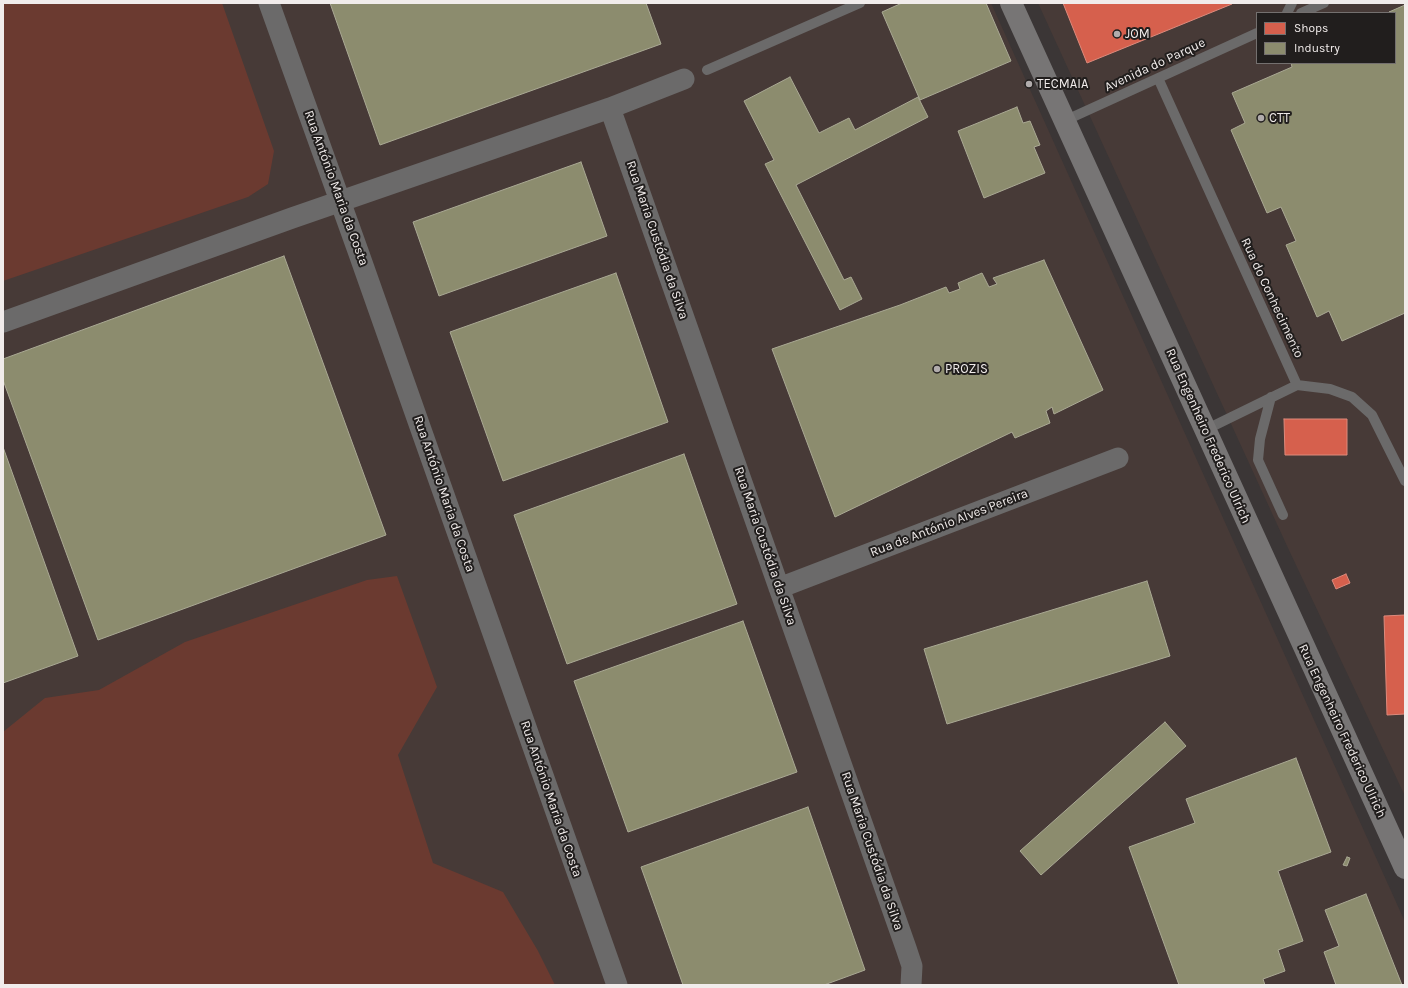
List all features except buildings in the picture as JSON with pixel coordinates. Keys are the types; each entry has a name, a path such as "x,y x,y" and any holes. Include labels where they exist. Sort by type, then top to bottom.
{"main road":[{"name":"Rua Engenheiro Frederico Ulrich","path":"1011,3 1405,868"}],"street":[{"name":"Rua António Maria da Costa","path":"269,3 341,201 617,985"},
{"path":"3,322 341,201 610,108 684,79"},
{"name":"Rua Maria Custódia da Silva","path":"610,108 906,948 912,966 911,985"},
{"name":"Rua de António Alves Pereira","path":"780,588 1118,458"}],"lane":[{"path":"707,70 860,3"},
{"path":"1288,12 1292,3"},
{"path":"1303,12 1324,3"},
{"name":"Avenida do Parque","path":"1064,121 1256,33"},
{"name":"Rua do Conhecimento","path":"1158,78 1297,385"},
{"path":"1205,430 1297,385 1330,389 1352,397 1372,415 1405,481"},
{"path":"1271,397 1260,439 1258,460 1283,515"}],"shaded area":[{"path":"3,3 991,3 1405,922 1405,985 3,985"},
{"path":"3,3 222,3 274,151 268,184 248,197 3,281"},
{"path":"1038,3 1405,3 1405,796 1288,548"},
{"path":"397,576 437,687 398,755 433,863 503,892 538,951 555,985 3,985 3,732 45,698 99,690 185,642 367,580"}],"place":[{"name":"JOM","path":"1117,34"},
{"name":"TECMAIA","path":"1029,84"},
{"name":"CTT","path":"1261,118"},
{"name":"PROZIS","path":"937,369"}]}
